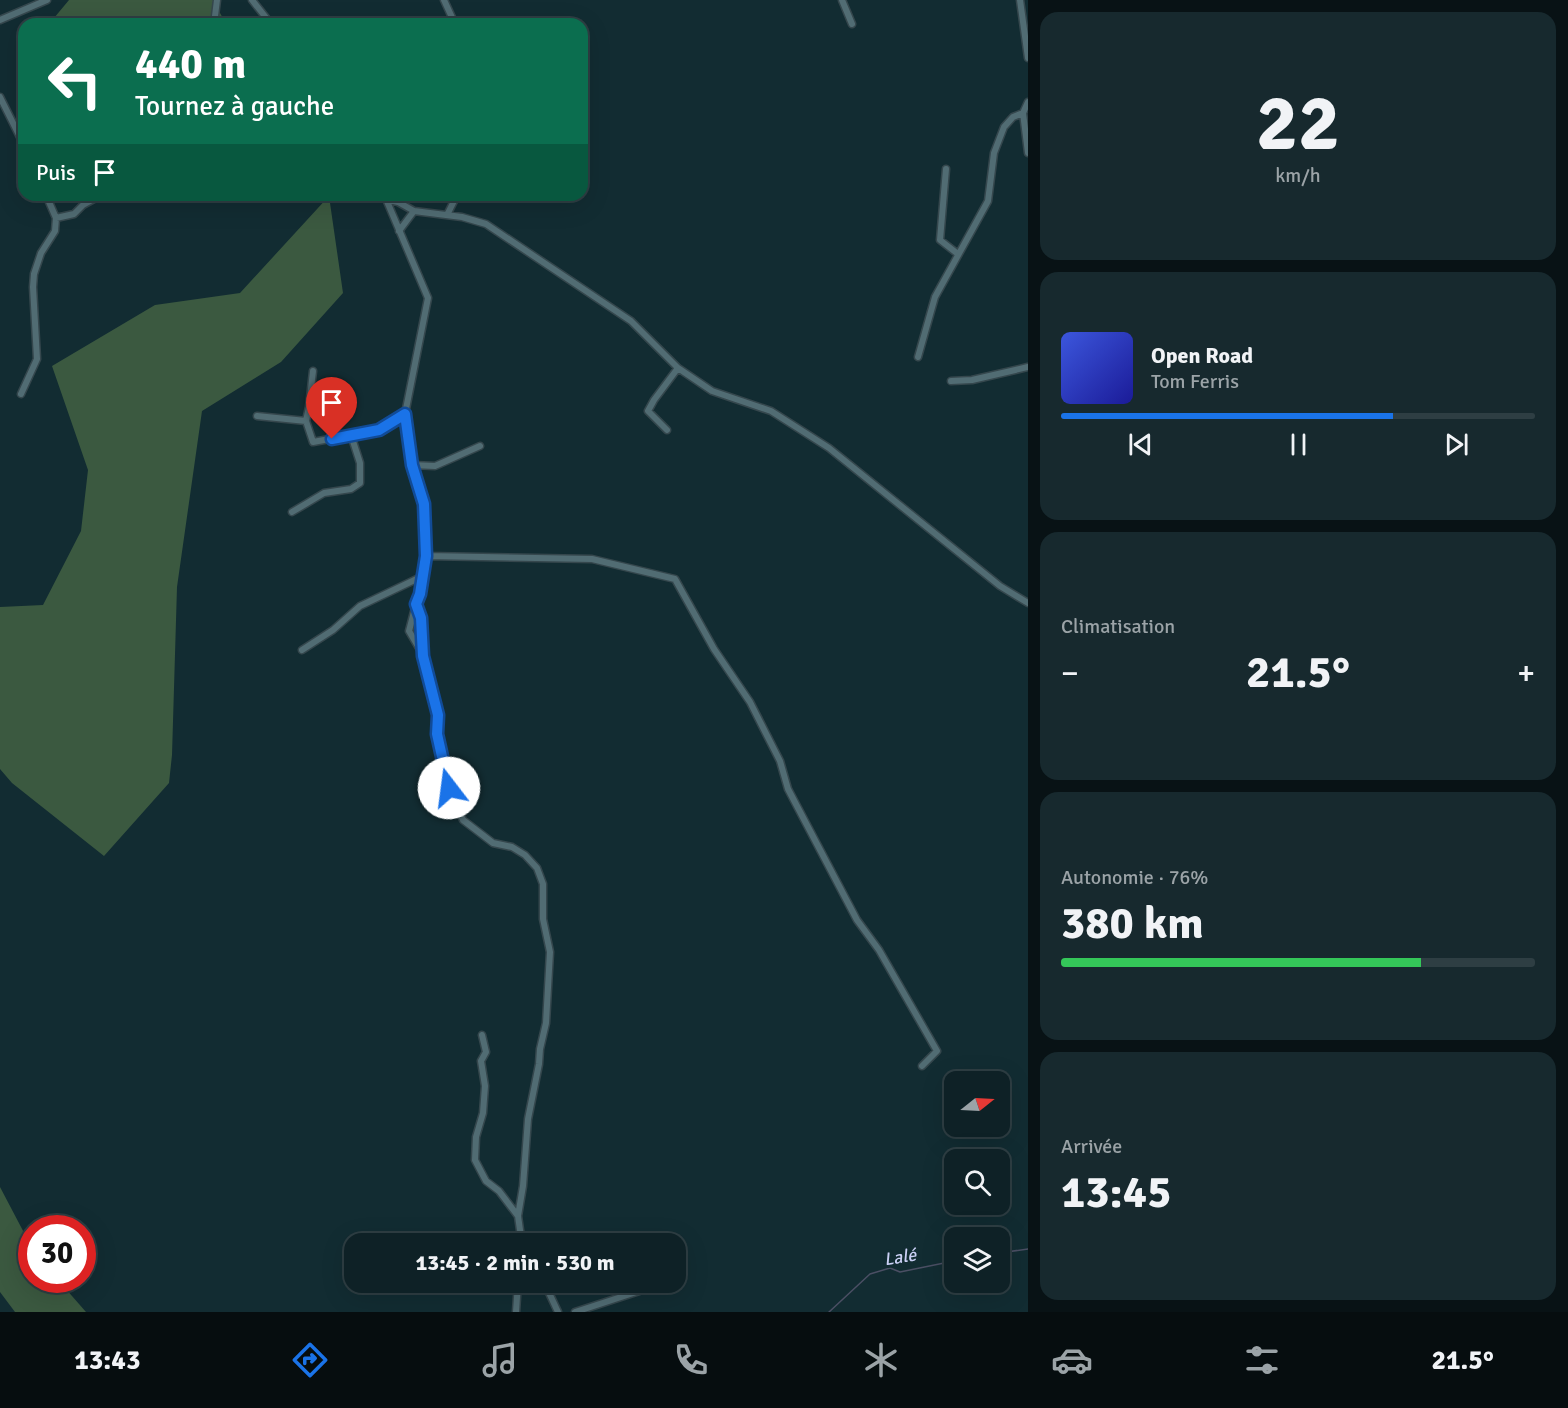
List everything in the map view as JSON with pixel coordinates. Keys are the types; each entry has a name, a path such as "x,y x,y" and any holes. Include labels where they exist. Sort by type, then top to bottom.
{"street":[{"path":"0,20 47,0"},
{"path":"215,18 218,0"},
{"path":"252,0 266,18"},
{"path":"444,0 452,18"},
{"path":"842,0 852,24"},
{"path":"1020,0 1025,17 1028,58"},
{"path":"0,97 18,133"},
{"path":"1028,102 1023,113 1028,153"},
{"path":"918,357 935,297 988,201 994,153 1004,127 1013,117 1023,113"},
{"path":"946,169 940,240 958,254"},
{"path":"21,394 37,359 33,287 34,274 41,253 55,231 56,218 49,201"},
{"path":"56,218 74,214 89,201"},
{"path":"386,201 428,298 405,414 412,465 424,504 426,556 420,594 409,631 423,656"},
{"path":"395,201 414,211 447,215 486,224 631,321 678,368 712,391 771,411 829,448 1000,586 1028,603"},
{"path":"447,215 454,201"},
{"path":"399,231 414,211"},
{"path":"951,381 972,380 1028,367"},
{"path":"667,430 648,411 678,368"},
{"path":"312,371 306,421 313,442 379,430 405,414"},
{"path":"257,416 306,421"},
{"path":"292,513 324,493 351,489 360,483 360,463 351,435"},
{"path":"412,465 435,466 480,446"},
{"path":"426,556 592,559 675,579 714,649 750,702 780,760 788,789 857,920 879,950 937,1051 922,1066"},
{"path":"302,650 333,630 360,606 423,576"},
{"path":"416,604 421,618 423,656 438,715 437,734 442,761 449,788 463,820 492,843 512,847 525,855 537,868 543,884 543,919 550,952 546,1023 528,1119 524,1186 518,1216 521,1233"},
{"path":"482,1035 486,1052 481,1061 485,1086 483,1113 476,1137 475,1160 486,1181 500,1191 518,1216"},
{"path":"516,1312 517,1293"},
{"path":"549,1293 558,1312"},
{"path":"575,1312 633,1293"}],"green space":[{"path":"69,0 213,0 223,18 54,18"},
{"path":"324,201 330,201 343,293 281,362 202,411 177,587 172,755 169,783 104,856 12,783 0,769 0,607 43,605 81,531 88,470 52,366 155,305 240,293"},
{"path":"0,1187 18,1221 18,1293 69,1293 86,1312 15,1312 0,1292"}],"waterway":[{"name":"Lalé","path":"1010,1251 1028,1249"},
{"name":"Lalé","path":"829,1312 870,1274 890,1268 900,1272 944,1263"}],"route":[{"path":"332,439 379,430 405,414 412,465 424,504 426,556 420,594 416,604 421,618 423,656 438,715 437,734 449,788"}]}
